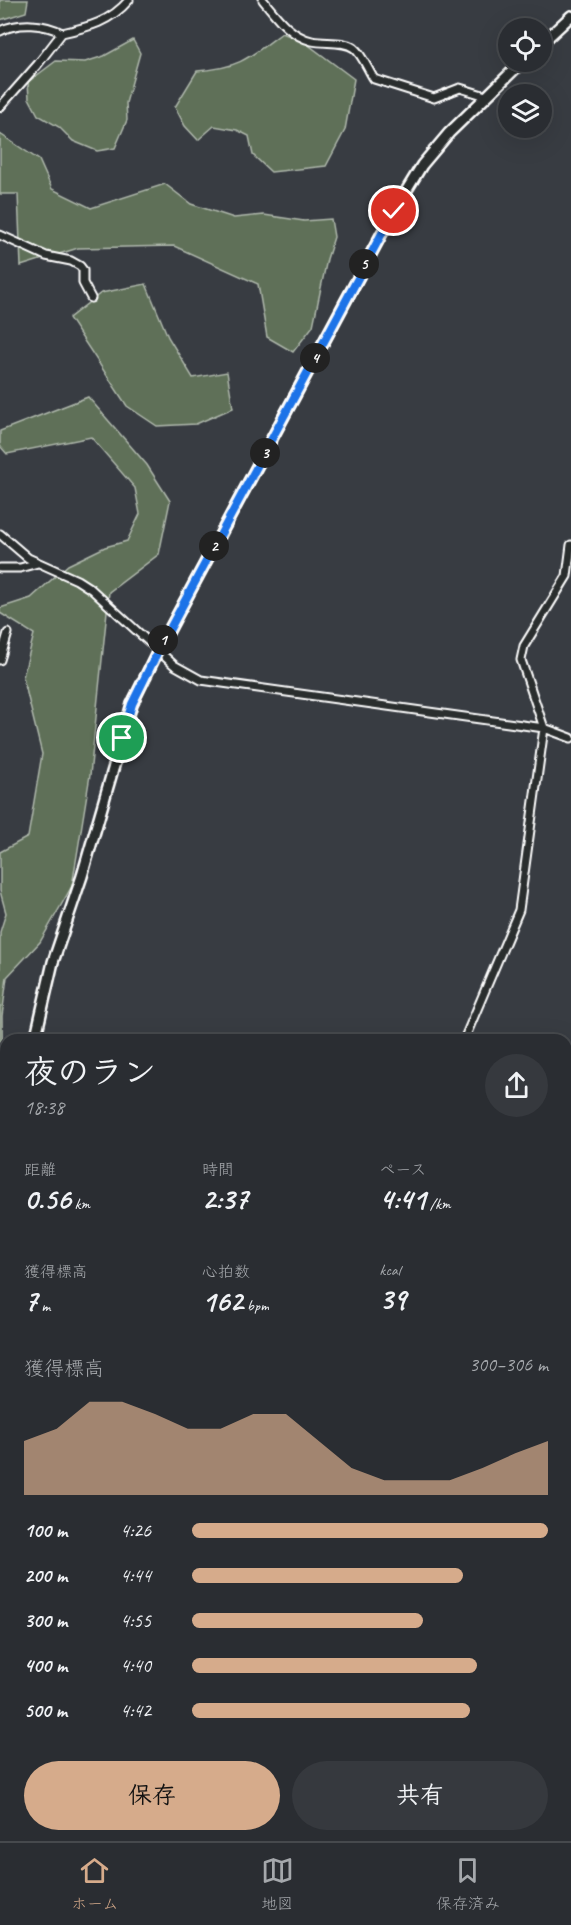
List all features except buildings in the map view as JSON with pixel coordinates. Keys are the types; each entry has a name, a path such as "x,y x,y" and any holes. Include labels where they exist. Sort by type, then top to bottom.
{"street":[{"path":"0,31 13,26 39,26 62,33 90,27 118,13 129,0"},
{"path":"263,0 287,29 300,36 311,41 355,48 374,79 434,98 460,88 486,96"},
{"path":"552,34 571,16"},
{"path":"0,107 62,33"},
{"path":"36,1034 53,962 82,876 132,704 158,651 394,211 422,165 449,133 511,72"},
{"path":"0,234 46,256 72,261 80,266 83,270 83,283 91,298"},
{"path":"0,534 28,558 77,580 91,589 174,665 190,675 213,682 544,728 571,738"},
{"path":"467,1034 519,910 544,728 521,660 522,652 567,576 571,545"},
{"path":"0,568 20,568 38,563"},
{"path":"0,660 8,633"}],"green space":[{"path":"0,0 28,0 26,12 0,20"},
{"path":"282,33 303,41 354,79 345,130 326,166 271,172 253,155 249,136 237,130 214,126 198,140 185,126 175,107 197,71 211,70 243,60"},
{"path":"133,40 140,53 126,103 127,120 115,148 97,151 73,141 59,127 38,115 29,98 28,82 56,61 85,62 104,56"},
{"path":"0,134 39,160 52,189 91,208 165,184 191,204 234,218 264,215 304,221 331,219 334,237 313,326 293,352 267,337 258,284 174,246 78,248 21,266 18,194 0,194"},
{"path":"146,284 168,337 193,378 227,372 233,408 196,424 157,426 127,406 69,318 101,293"},
{"path":"88,397 147,465 170,501 159,554 109,592 90,775 72,886 40,942 7,977 2,1034 0,1034 0,932 6,913 0,891 0,852 28,837 42,754 23,677 34,634 0,613 0,608 31,598 68,565 105,547 127,541 140,514 135,488 91,437 7,454 0,446 0,431"}],"route":[{"path":"122,738 132,704 158,651 394,211"}]}
